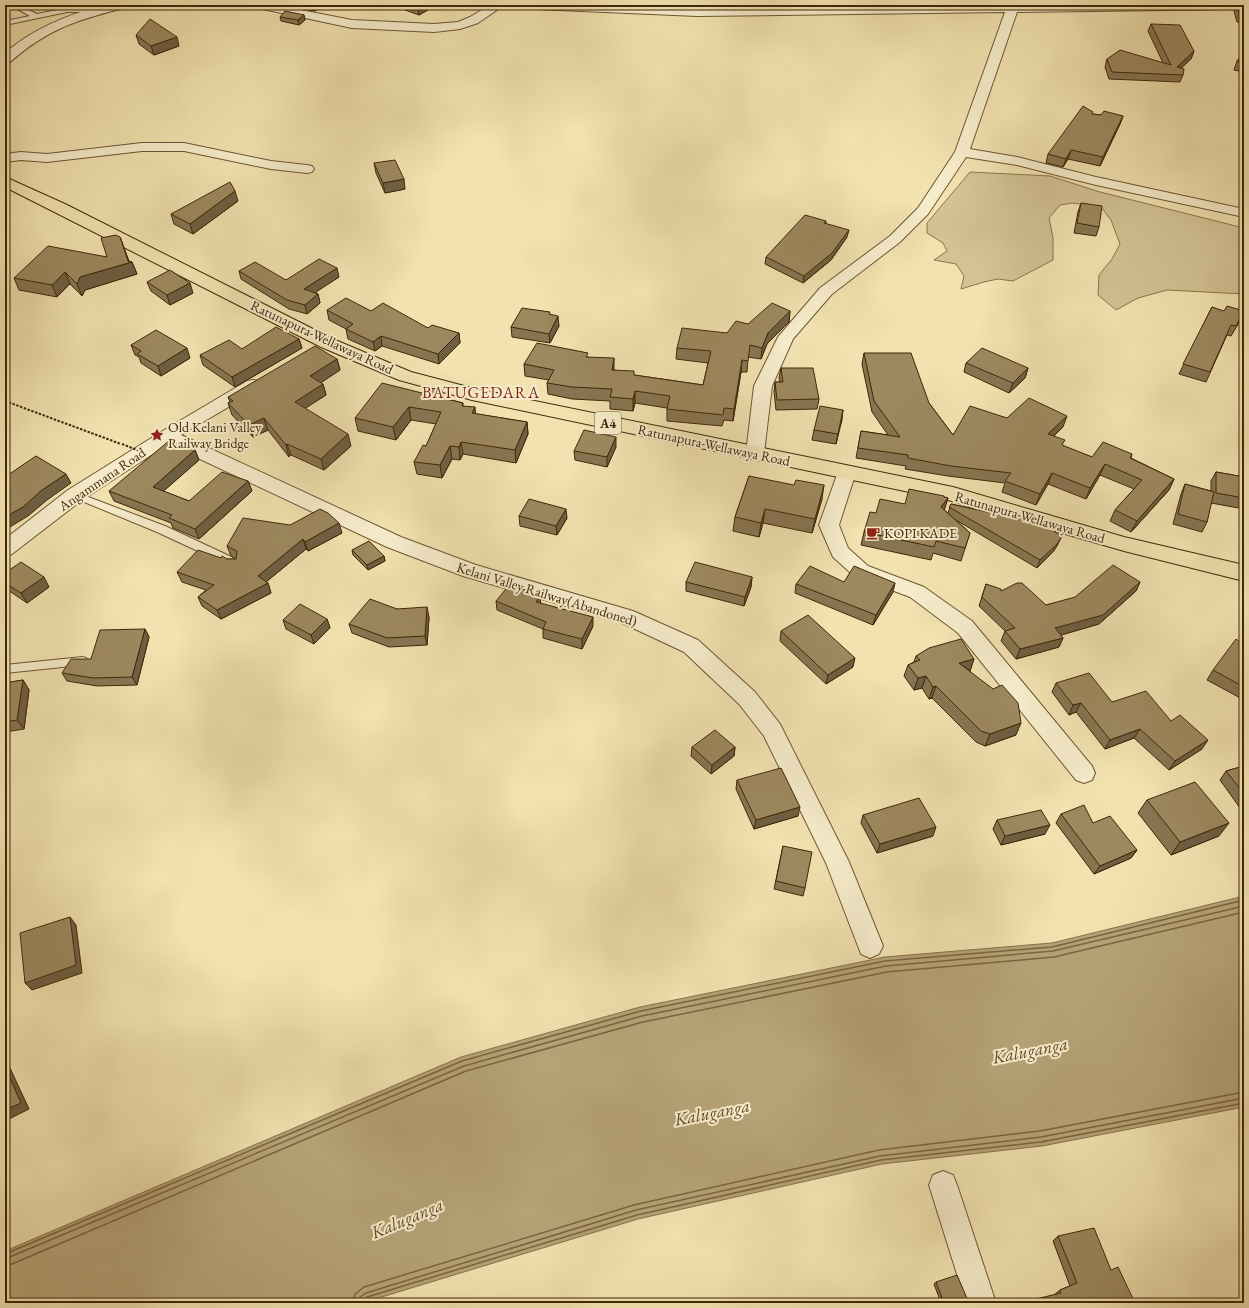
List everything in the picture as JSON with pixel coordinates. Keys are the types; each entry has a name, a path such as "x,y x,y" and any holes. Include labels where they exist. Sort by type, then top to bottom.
{"highway":[{"name":"Ratunapura-Wellawaya Road","path":"5,181 60,207 327,343 405,376 472,394 953,494 1124,544 1244,573"}],"street":[{"path":"5,60 20,46 59,24 97,10 124,5"},
{"path":"258,5 352,24 434,28 460,25 474,20 498,5"},
{"path":"512,5 697,12 920,7 1012,9 1174,5 1244,6"},
{"path":"755,453 763,386 786,337 826,291 895,239 923,211 962,152 1012,9"},
{"path":"5,158 21,156 47,158 142,148 184,147 271,165 307,169"},
{"path":"962,152 1017,161 1096,181 1244,213"},
{"path":"306,355 327,343"},
{"name":"Angammana Road","path":"5,549 75,495 168,436 265,378"},
{"name":"Kelani Valley Railway(Abandoned)","path":"168,436 394,542 470,571 626,616 691,646 747,698 772,730 837,862 870,946"},
{"path":"847,472 829,525 840,552 861,571 917,592 964,627 1084,773"},
{"path":"943,1185 981,1303"}],"lane":[{"path":"13,5 35,16"},
{"path":"5,23 67,10 97,10"},
{"path":"75,495 161,529 235,564"},
{"path":"5,669 88,660"}],"path":[{"path":"5,401 147,454"}],"shaded area":[{"path":"970,172 1050,176 1100,192 1244,228 1244,294 1167,290 1138,298 1116,310 1098,295 1099,275 1112,259 1120,244 1111,220 1101,207 1072,203 1060,205 1049,218 1053,238 1053,260 1013,281 998,279 961,289 964,276 956,264 934,260 947,251 943,243 927,233 927,223"}],"water":[{"name":"Kaluganga","path":"1244,896 1244,1107 1042,1146 882,1164 638,1219 362,1303 5,1303 5,1251 461,1057 640,1007 885,957 1052,943"}],"building":[{"path":"410,5 423,5 418,8"},
{"path":"1237,5 1244,5 1244,15 1240,15"},
{"path":"285,11 304,15 298,20 280,17"},
{"path":"150,19 177,37 151,46 136,35"},
{"path":"1151,24 1180,25 1194,51 1177,67 1184,69 1183,75 1112,72 1107,59 1120,50 1171,65"},
{"path":"1244,52 1244,63 1237,61"},
{"path":"1083,106 1093,112 1092,114 1101,115 1104,111 1123,116 1103,157 1071,150 1066,159 1048,154"},
{"path":"395,160 404,179 383,183 374,163"},
{"path":"230,182 235,191 190,224 171,214"},
{"path":"1081,203 1102,206 1099,227 1077,223"},
{"path":"805,215 826,221 824,223 849,230 832,253 804,276 766,257"},
{"path":"116,235 120,237 128,261 132,262 80,277 77,284 65,272 52,285 14,278 48,246 107,257 101,238"},
{"path":"319,259 337,268 304,289 318,294 305,305 287,300 239,271 255,262 286,280"},
{"path":"170,270 190,283 167,295 147,282"},
{"path":"346,298 371,311 383,303 428,328 432,325 459,333 438,354 381,336 373,342 346,329 353,324 327,310"},
{"path":"772,303 790,311 768,333 762,348 750,345 748,361 742,360 734,409 724,408 723,415 667,409 670,396 635,391 633,399 610,397 612,389 572,387 547,383 554,370 524,364 537,343 588,353 586,357 614,358 612,370 634,371 634,375 703,385 711,351 677,348 682,328 727,333 736,321 748,324"},
{"path":"1227,306 1244,311 1236,326 1231,325 1210,372 1183,364 1212,307 1224,311"},
{"path":"522,308 550,312 549,314 558,316 549,334 511,327"},
{"path":"276,327 299,339 232,377 200,355 229,340 242,349"},
{"path":"156,330 187,348 158,366 137,354 141,351 131,345"},
{"path":"315,346 337,359 310,376 323,384 295,402 348,434 321,459 287,444 286,445 264,418 249,425 228,403 233,401 228,397"},
{"path":"982,348 1028,368 1013,383 966,363"},
{"path":"864,353 911,353 929,403 953,435 970,406 1007,418 1029,398 1067,416 1048,434 1065,440 1062,445 1092,457 1103,442 1132,454 1130,458 1174,479 1137,521 1115,510 1142,480 1105,464 1090,488 1052,473 1040,494 1005,481 1011,473 951,466 908,458 908,455 858,448 861,431 900,437 874,401"},
{"path":"781,368 813,368 819,399 777,400 775,382 783,382"},
{"path":"382,383 422,393 425,387 442,390 438,397 463,403 462,406 475,407 472,413 527,422 515,450 461,442 459,447 450,446 440,465 414,462 423,445 426,446 441,412 409,407 393,427 355,418"},
{"path":"820,406 843,410 838,434 814,430"},
{"path":"584,430 616,437 607,457 574,451"},
{"path":"170,440 195,450 153,487 189,501 222,472 248,481 195,529 169,518 172,515 109,491"},
{"path":"36,456 66,474 42,490 23,507 5,517 5,477"},
{"path":"1216,472 1244,477 1244,498 1216,493"},
{"path":"749,476 794,485 796,480 824,485 815,519 765,509 761,523 735,517"},
{"path":"1185,484 1214,492 1207,522 1178,514"},
{"path":"909,489 948,498 941,507 970,533 965,548 936,541 934,547 864,532 870,512 876,513 880,499 905,504"},
{"path":"529,499 566,509 556,526 519,516"},
{"path":"951,504 996,514 996,511 1025,515 1062,536 1057,544 1040,560 949,507"},
{"path":"320,509 328,513 339,523 305,542 303,539 258,576 268,583 217,610 198,597 214,585 177,572 198,550 221,558 222,556 227,559 236,559 237,551 227,546 243,518 290,525"},
{"path":"369,541 384,556 367,565 352,550"},
{"path":"21,562 44,577 21,593 5,583 5,573"},
{"path":"695,562 752,577 745,597 686,582"},
{"path":"1113,565 1140,582 1103,615 1055,628 1063,638 1020,649 1005,631 1015,628 982,597 986,584 1001,589 1001,591 1017,583 1022,583 1046,605 1075,597"},
{"path":"810,566 844,582 854,566 895,583 876,615 796,584"},
{"path":"510,584 540,596 536,602 593,617 582,639 543,629 546,622 496,601"},
{"path":"370,599 397,609 427,607 425,636 387,638 349,624"},
{"path":"300,604 327,619 311,635 283,620"},
{"path":"808,615 855,658 828,675 781,631"},
{"path":"145,629 132,677 93,678 62,673 71,659 91,659 100,630"},
{"path":"1244,636 1244,687 1213,670 1236,639 1240,642"},
{"path":"961,639 974,659 959,663 993,689 1002,685 1018,703 1021,723 990,734 981,731 936,686 933,687 926,676 918,678 908,665 920,660 916,656 929,648"},
{"path":"1089,673 1112,702 1146,691 1171,721 1180,715 1208,740 1175,761 1140,729 1110,740 1081,703 1073,705 1056,683"},
{"path":"23,680 17,720 5,722 5,683"},
{"path":"715,730 735,747 712,765 692,747"},
{"path":"1244,766 1244,794 1226,771"},
{"path":"781,768 800,807 756,820 737,780"},
{"path":"1195,782 1229,823 1180,842 1147,800"},
{"path":"919,798 936,827 880,844 863,815"},
{"path":"1084,805 1093,823 1110,816 1137,850 1100,866 1061,814"},
{"path":"1041,810 1050,825 1005,836 997,820"},
{"path":"783,846 812,852 805,888 776,881"},
{"path":"70,917 76,965 25,983 20,933"},
{"path":"5,1067 21,1103 5,1110"},
{"path":"1094,1228 1111,1270 1118,1267 1135,1303 1019,1303 1061,1293 1060,1290 1077,1283 1058,1236"},
{"path":"957,1275 969,1303 944,1303 936,1282"}],"place":[{"name":"Old Kelani Valley Railway Bridge","path":"157,435"},
{"name":"KOPI KADE","path":"873,533"}],"district":[{"name":"BATUGEDARA","path":"481,392"}]}
